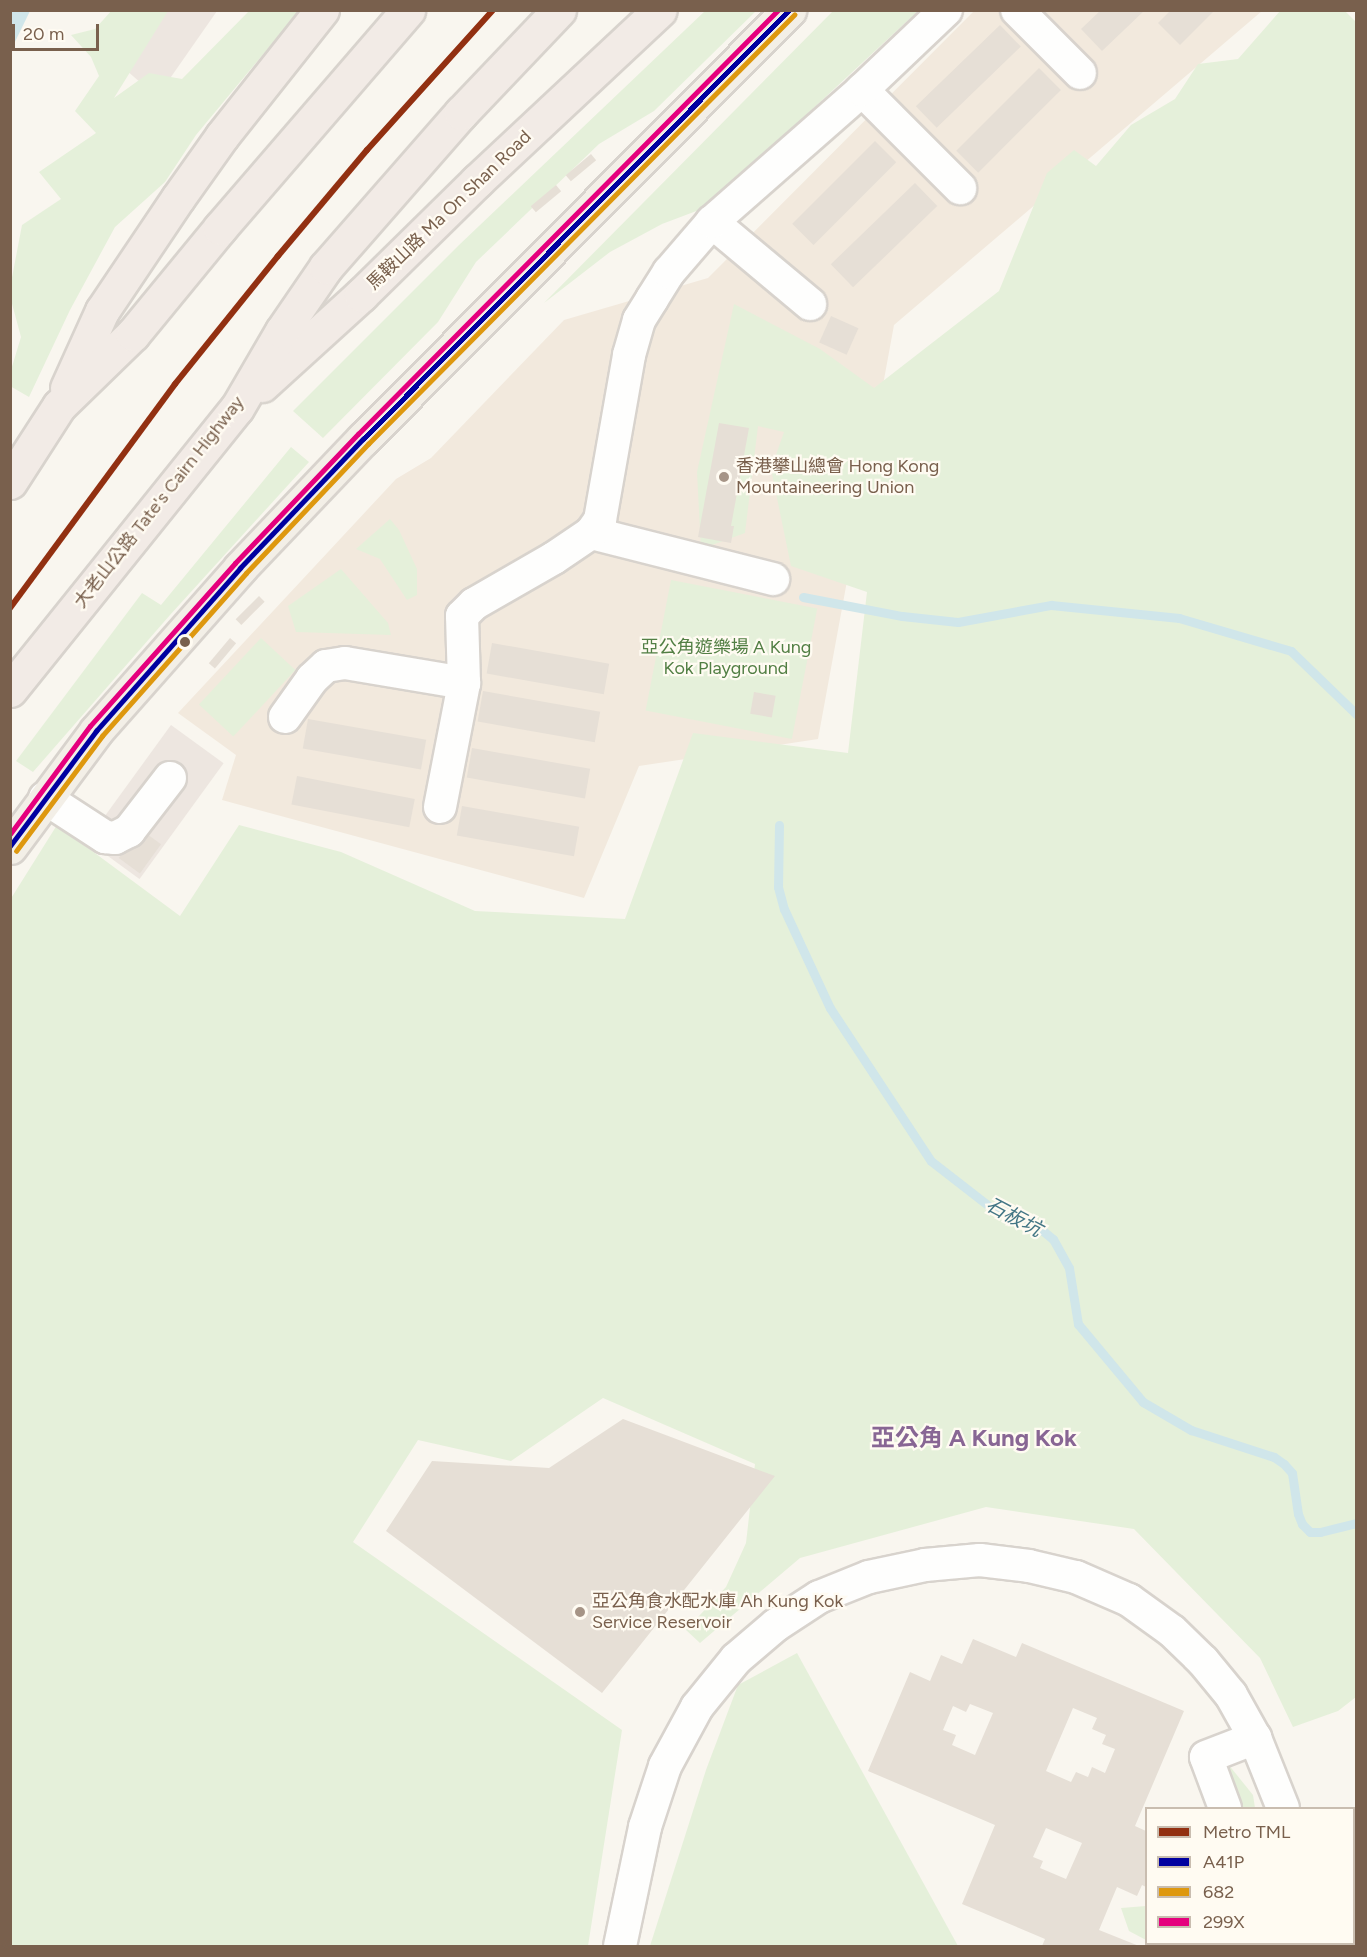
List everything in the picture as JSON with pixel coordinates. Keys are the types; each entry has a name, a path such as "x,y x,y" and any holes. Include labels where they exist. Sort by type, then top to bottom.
{"highway":[{"path":"10,482 59,405 102,311 222,136 322,10"},
{"name":"大老山公路 Tate's Cairn Highway","path":"10,690 237,408 282,331 326,267 461,113 559,10"},
{"name":"馬鞍山路 Ma On Shan Road","path":"237,408 361,296 493,166 660,10"},
{"path":"59,405 133,334 220,228 406,12"}],"main road":[{"path":"10,847 96,731 240,568 363,439 789,10"}],"street":[{"path":"440,807 464,682 462,616 474,604 554,558 591,533 600,520 629,355 639,320 669,272 712,222 861,90 946,10"},
{"path":"1017,10 1080,73"},
{"path":"861,90 960,188"},
{"path":"712,222 810,304"},
{"path":"591,533 773,579"},
{"path":"285,717 326,666 345,663 464,682"},
{"path":"45,798 105,837 115,837 129,831 170,778"},
{"path":"620,1947 645,1827 661,1776 697,1707 736,1659 776,1624 819,1597 868,1577 925,1565 980,1560 1029,1566 1087,1582 1129,1600 1172,1630 1203,1661 1231,1695 1255,1738 1282,1807"},
{"path":"1224,1807 1206,1757 1255,1738"}],"shaded area":[{"path":"10,11 30,11 11,50"},
{"path":"137,11 217,11 157,97 110,56"},
{"path":"974,11 1262,11 894,325 818,739 639,766 584,898 222,800 236,755 178,713 396,479 431,458 564,320 708,278"},
{"path":"171,725 224,763 140,879 87,841"}],"green space":[{"path":"112,10 168,11 114,98 149,73 182,79 249,11 299,11 196,135 165,182 115,227 70,310 29,397 10,386 11,370 21,337 10,288 22,225 61,199 39,172 96,133 75,111 99,76 91,57 71,35 95,29"},
{"path":"705,11 756,11 654,111 599,144 476,262 438,322 323,438 293,411 459,245"},
{"path":"833,11 918,11 707,207 662,224 610,252 544,303"},
{"path":"1280,11 1345,11 1356,22 1356,1697 1338,1711 1293,1727 1260,1658 1134,1529 986,1507 800,1558 700,1643 686,1630 726,1587 746,1543 755,1464 603,1398 511,1461 418,1440 353,1542 622,1730 588,1946 11,1946 10,900 57,825 180,916 239,825 341,852 475,911 625,919 693,733 848,753 867,592 791,566 771,469 784,432 758,426 745,533 701,549 697,472 734,304 820,349 874,388 999,291 1047,173 1074,150 1096,166 1131,125 1175,99 1198,64 1238,59"},
{"path":"291,447 309,462 170,615 33,772 16,761 142,593 161,605"},
{"path":"390,519 399,530 417,569 417,595 407,600 380,559 356,549"},
{"path":"341,569 388,623 391,635 296,632 288,606"},
{"name":"亞公角遊樂場 A Kung Kok Playground","path":"671,580 817,608 792,739 646,711"},
{"path":"261,638 295,670 233,737 199,705"},
{"path":"797,1653 958,1946 650,1946 706,1770 738,1685"},
{"path":"1228,1764 1253,1795 1255,1807 1211,1807 1198,1772"},
{"path":"1145,1906 1145,1939 1129,1931 1121,1908"}],"building":[{"path":"1101,10 1145,10 1102,51 1081,29"},
{"path":"1171,10 1215,10 1180,45 1158,23"},
{"path":"1000,25 1021,47 937,128 916,106"},
{"path":"1039,68 1061,90 978,173 956,151"},
{"path":"875,141 896,162 813,245 792,224"},
{"path":"591,154 596,160 571,181 566,175"},
{"path":"915,183 937,206 853,287 831,264"},
{"path":"556,185 561,191 536,212 531,206"},
{"path":"831,316 858,328 847,355 819,342"},
{"name":"香港攀山總會 Hong Kong Mountaineering Union","path":"719,423 749,428 731,526 734,526 731,543 698,537"},
{"path":"259,596 265,602 241,625 236,619"},
{"path":"230,638 236,643 215,668 209,663"},
{"path":"492,643 609,664 604,694 487,674"},
{"path":"483,691 600,712 595,742 478,722"},
{"path":"754,692 776,696 772,717 750,714"},
{"path":"308,719 426,740 421,769 303,749"},
{"path":"472,748 590,769 585,798 467,778"},
{"path":"297,776 415,799 409,827 291,804"},
{"path":"462,806 579,827 574,856 457,836"},
{"path":"140,829 161,844 140,873 119,858"},
{"name":"亞公角食水配水庫 Ah Kung Kok Service Reservoir","path":"623,1419 775,1476 602,1693 386,1531 432,1461 549,1468"},
{"path":"973,1639 1016,1657 1022,1643 1184,1711 1135,1826 1145,1831 1145,1886 1142,1885 1137,1896 1117,1887 1099,1930 1139,1946 1042,1946 1045,1939 962,1904 995,1825 868,1771 910,1672 930,1681 941,1655 962,1664","holes":["970,1704 993,1713 975,1755 952,1745 956,1735 943,1730 953,1706 966,1712","1073,1708 1097,1718 1092,1729 1106,1735 1102,1744 1115,1749 1105,1773 1092,1767 1088,1777 1076,1772 1071,1782 1046,1771","1046,1828 1082,1843 1066,1879 1040,1868 1043,1861 1033,1857"]},
{"path":"1177,1945 1229,1945 1229,1946"}],"waterway":[{"path":"803,597 902,616 958,622 1051,605 1179,618 1291,651 1356,714"},
{"name":"石板坑","path":"779,825 778,887 784,909 830,1008 931,1161 990,1207 1030,1220 1053,1239 1069,1268 1078,1324 1143,1402 1191,1430 1274,1457 1284,1464 1292,1473 1298,1514 1302,1524 1310,1532 1320,1532 1356,1523"}],"metro line":[{"name":"TML","path":"10,608 175,384 278,256 367,150 493,10"}],"transit line":[{"name":"299X","path":"10,834 90,726 235,563 358,434 778,10"},
{"name":"A41P","path":"10,846 96,731 240,568 363,439 789,10"},
{"name":"682","path":"16,851 102,736 246,573 368,444 794,15"}],"place":[{"name":"香港攀山總會 Hong Kong Mountaineering Union","path":"724,477"},
{"name":"亞公角食水配水庫 Ah Kung Kok Service Reservoir","path":"580,1612"}],"district":[{"name":"亞公角 A Kung Kok","path":"974,1438"}]}
